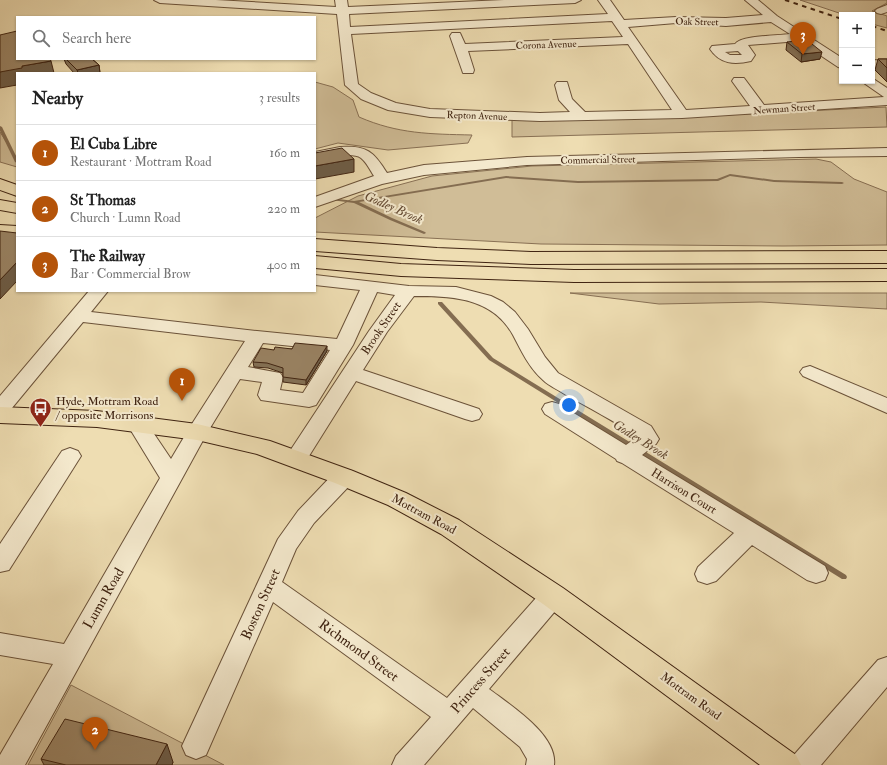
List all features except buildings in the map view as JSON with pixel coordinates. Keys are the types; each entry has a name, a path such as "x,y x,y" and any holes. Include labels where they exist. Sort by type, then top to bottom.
{"main road":[{"path":"0,184 16,192"},
{"path":"0,188 16,192"},
{"path":"0,205 16,208"},
{"path":"0,230 16,231"},
{"path":"316,245 437,254 530,258 887,257"},
{"path":"316,262 401,270 574,276 887,275"},
{"name":"Mottram Road","path":"0,415 98,419 197,432 262,447 344,477 397,499 450,527 553,596 785,765"}],"street":[{"path":"160,0 230,2 245,6 575,0"},
{"path":"296,0 342,4 373,0"},
{"path":"604,0 682,114"},
{"path":"751,0 774,18 839,62"},
{"path":"442,3 452,25 468,70"},
{"name":"Repton Avenue","path":"342,4 352,85 366,96 393,107 430,113 540,117 682,114"},
{"path":"236,16 245,6"},
{"name":"Oak Street","path":"346,31 452,25 618,20 726,22 774,18"},
{"path":"741,47 741,44 745,42 802,37"},
{"name":"Corona Avenue","path":"460,48 632,40"},
{"path":"875,64 887,65"},
{"path":"739,82 760,109"},
{"path":"872,84 887,94"},
{"path":"562,85 566,100 581,116"},
{"name":"Newman Street","path":"682,114 887,101"},
{"path":"316,156 345,151 366,154 383,179"},
{"name":"Commercial Street","path":"316,202 383,179 424,170 527,161 887,152"},
{"path":"316,280 409,291"},
{"path":"234,372 272,377 268,395 310,400 343,345 371,286"},
{"name":"Brook Street","path":"296,459 378,331 401,299 409,291 461,293 485,300 497,306 509,316 542,369 551,377 644,431 648,439 632,451"},
{"path":"0,409 98,292"},
{"path":"78,316 257,337 343,345"},
{"name":"Lumn Road","path":"10,765 70,656 172,479 197,432 257,337"},
{"path":"810,372 887,406"},
{"path":"352,373 472,414"},
{"name":"Harrison Court","path":"552,409 632,451 750,532 816,573"},
{"path":"137,424 172,479"},
{"path":"0,562 70,456"},
{"name":"Boston Street","path":"196,746 286,545 306,517 344,477"},
{"path":"707,574 750,532"},
{"name":"Richmond Street","path":"268,586 450,715"},
{"name":"Princess Street","path":"406,765 553,596"},
{"path":"0,644 70,656"},
{"path":"803,765 887,668"},
{"path":"471,690 530,738 541,758 540,765"}],"shaded area":[{"path":"800,0 887,0 887,3 872,11 875,12 839,13"},
{"path":"875,12 887,16 887,28 875,25"},
{"path":"316,82 333,87 353,100 359,117 373,123 414,132 472,135 468,143 388,150 338,143 316,149"},
{"path":"886,107 887,127 512,137 512,119 685,117"},
{"path":"0,132 16,157 16,167 0,162"},
{"path":"816,159 831,162 854,179 887,192 887,245 783,246 541,244 316,232 316,217 358,196 432,176 532,166"},
{"path":"570,293 887,293 887,309 761,302 659,304"},
{"path":"71,685 224,765 28,765"}],"waterway":[{"path":"0,127 16,160"},
{"path":"331,199 354,202 506,177 578,182 718,180 730,175 774,181 842,183"},
{"name":"Godley Brook","path":"355,202 424,233"},
{"name":"Godley Brook","path":"440,303 491,359 844,577"}],"railway":[{"path":"785,0 839,18"},
{"path":"875,27 887,31"}],"place":[{"name":"The Railway","path":"803,55"},
{"name":"El Cuba Libre","path":"182,401"},
{"name":"Hyde, Mottram Road / opposite Morrisons","path":"41,428"},
{"name":"St Thomas","path":"95,750"}]}
